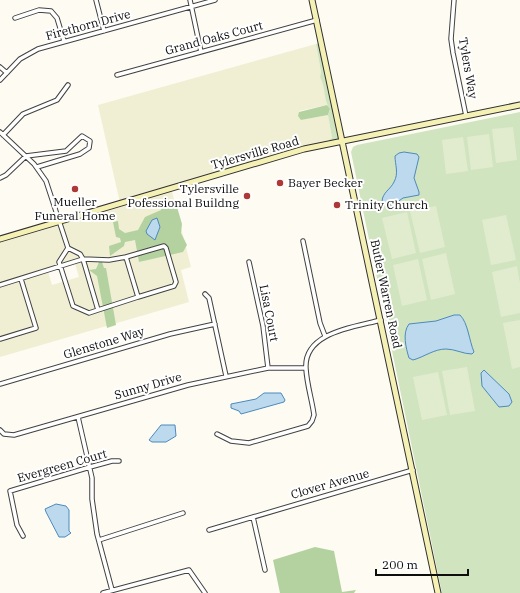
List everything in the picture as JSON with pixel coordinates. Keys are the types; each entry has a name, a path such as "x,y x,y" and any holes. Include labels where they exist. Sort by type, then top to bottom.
{"main road":[{"name":"Butler Warren Road","path":"312,0 438,593"},
{"name":"Tylersville Road","path":"0,239 276,157 342,141 520,105"}],"street":[{"path":"96,0 104,30"},
{"path":"190,0 201,52"},
{"name":"Firethorn Drive","path":"0,80 20,59 32,52 104,30 215,0"},
{"name":"Tylers Way","path":"454,0 452,39 453,53 466,116"},
{"path":"15,18 39,10 49,10 57,18 64,42"},
{"name":"Grand Oaks Court","path":"116,75 317,20"},
{"path":"0,67 7,73"},
{"path":"68,85 57,100 23,114 1,134 37,167 50,189 68,248 80,254 83,259 98,310"},
{"path":"0,178 6,175 26,156 66,151 82,136 90,141 89,148 82,153 37,167"},
{"path":"303,241 320,323 325,336"},
{"path":"0,285 60,267 83,259 109,260 126,257 164,246 166,248 176,282 174,286 89,313 73,306 60,267 60,258 68,248"},
{"path":"126,257 138,297"},
{"name":"Lisa Court","path":"249,262 264,333 268,368"},
{"path":"0,339 36,328 20,279"},
{"path":"205,294 209,298 226,376"},
{"path":"217,434 231,440 249,443 308,426 314,415 306,368 311,350 317,342 325,336 381,320"},
{"name":"Glenstone Way","path":"0,384 170,334 215,324"},
{"name":"Sunny Drive","path":"0,430 4,434 14,435 172,389 226,376 268,368 306,368"},
{"path":"78,417 90,467 92,498 99,540 112,590"},
{"name":"Evergreen Court","path":"23,536 17,525 10,491 90,467 112,461 119,461"},
{"name":"Clover Avenue","path":"209,530 413,470"},
{"path":"99,540 183,514"},
{"path":"253,517 265,570"},
{"path":"103,593 189,570 205,593"}],"green space":[{"path":"322,42 342,141 322,145 332,138 328,115 330,110 326,102 320,77 321,72 316,44"},
{"path":"316,44 321,72 320,77 323,82 327,105 299,111 301,120 328,115 332,138 322,145 171,188 191,267 181,270 189,302 0,357 0,239 120,203 98,105","holes":["74,260 79,277 52,285 47,268"]},
{"path":"327,105 330,109 328,115 301,120 298,116 299,112"},
{"path":"520,112 520,593 442,593 351,152 353,147 357,145"},
{"path":"513,127 517,160 496,163 492,129"},
{"path":"489,134 493,167 471,170 467,137"},
{"path":"463,137 468,171 446,174 442,140"},
{"path":"175,200 182,224 181,233 187,245 183,252 139,262 135,240 125,242 124,246 110,256 109,246 121,242 120,238 116,237 113,222 118,221 119,229 125,233 138,230 145,217 161,210 162,202"},
{"path":"436,206 445,247 420,253 410,211"},
{"path":"407,212 416,253 392,259 382,218"},
{"path":"506,215 516,260 491,265 482,220"},
{"path":"446,253 455,294 431,300 422,259"},
{"path":"418,259 427,300 402,306 393,265"},
{"path":"99,262 102,262 104,268 106,268 116,325 107,328 97,276 89,270 96,269"},
{"path":"517,266 520,283 520,313 501,317 492,272"},
{"path":"520,320 520,367 512,369 503,323"},
{"path":"467,367 475,411 450,415 442,371"},
{"path":"438,372 447,415 422,420 413,377"},
{"path":"315,547 334,551 342,592 356,590 354,593 280,593 273,560"}],"water":[{"path":"404,152 417,154 419,157 414,178 419,195 403,198 393,205 387,205 382,201 384,195 395,179 397,172 395,156"},
{"path":"157,218 160,227 155,240 147,234 146,231 152,220"},
{"path":"454,315 460,315 465,322 474,352 472,354 442,349 413,360 409,358 405,336 409,324 436,321"},
{"path":"484,370 509,394 512,402 509,406 499,407 482,386 481,373"},
{"path":"264,393 281,393 285,400 284,402 241,414 239,411 231,408 231,404 256,399"},
{"path":"161,425 175,425 176,436 166,442 152,442 149,440"},
{"path":"56,504 66,506 69,510 69,531 71,533 65,537 59,537 45,509"}],"place":[{"name":"Bayer Becker","path":"280,183"},
{"name":"Mueller Funeral Home","path":"75,189"},
{"name":"Tylersville Pofessional Buildng","path":"247,196"},
{"name":"Trinity Church","path":"337,205"}]}
